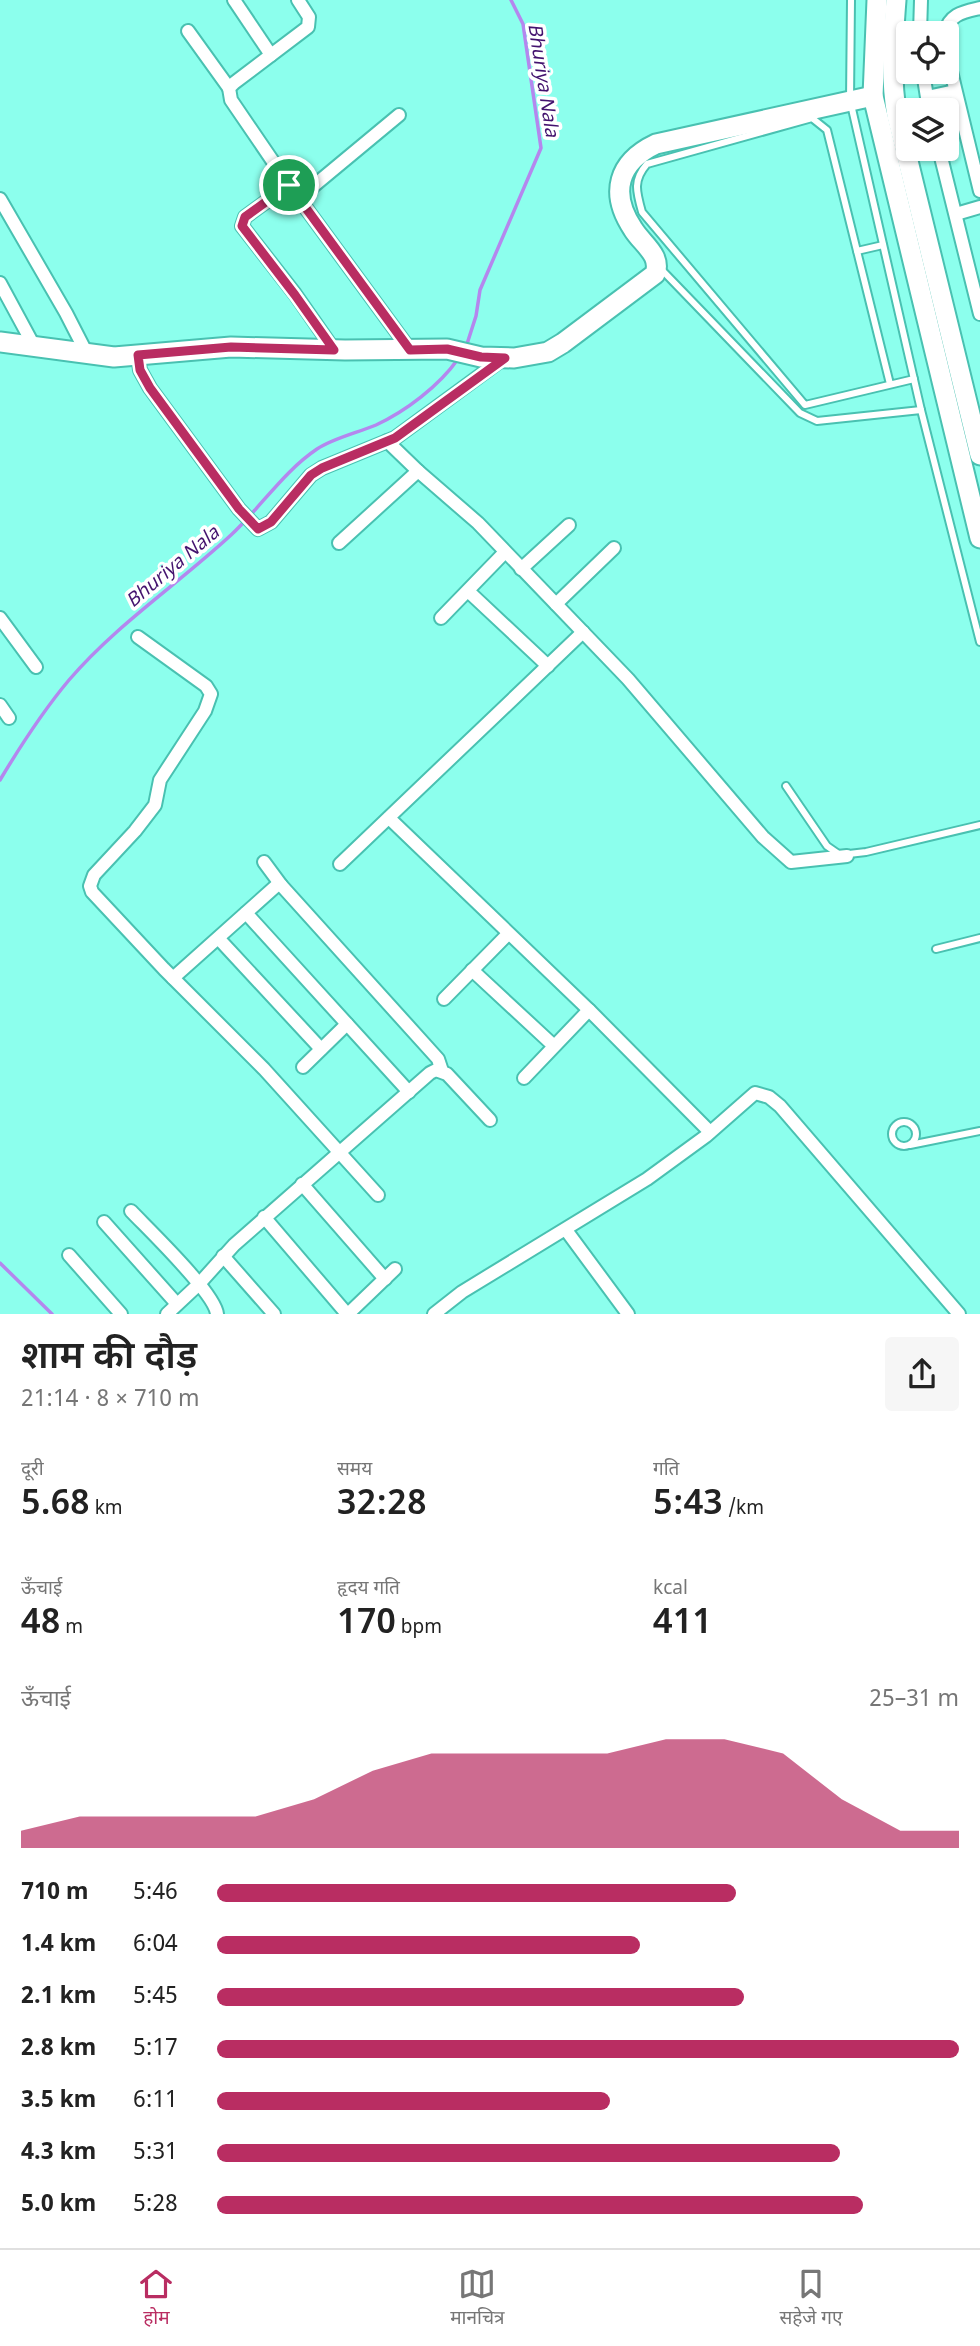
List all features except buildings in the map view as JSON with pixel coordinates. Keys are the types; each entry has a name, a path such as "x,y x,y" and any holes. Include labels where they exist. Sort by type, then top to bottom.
{"street":[{"path":"234,0 271,55"},
{"path":"229,88 308,27 309,17 298,0"},
{"path":"877,0 873,96 980,538"},
{"path":"896,0 892,90 980,455"},
{"path":"920,21 921,0"},
{"path":"950,21 960,12 980,8"},
{"path":"188,31 229,88 231,100 289,185 410,350"},
{"path":"953,84 980,191"},
{"path":"940,98 955,91"},
{"path":"0,342 114,357 231,347 457,351 481,357 505,358 548,352 655,274 658,266 656,257 632,228 622,207 619,190 621,176 639,152 656,144 873,96"},
{"path":"299,198 398,116"},
{"path":"942,161 980,314"},
{"path":"289,185 245,217 242,226 334,350"},
{"path":"0,200 87,354"},
{"path":"956,214 980,207"},
{"path":"0,283 34,346"},
{"path":"138,355 143,377 255,528 263,528 271,522 311,475 407,430 505,358"},
{"path":"387,441 461,506 628,679 763,837 792,862 847,856"},
{"path":"339,543 418,471"},
{"path":"521,569 569,525"},
{"path":"556,604 614,548"},
{"path":"441,618 505,552"},
{"path":"468,591 548,667"},
{"path":"0,618 36,667"},
{"path":"340,864 583,632"},
{"path":"138,637 206,686 211,694 205,711 160,780 155,805 94,875 90,886 97,900 264,1069 378,1195"},
{"path":"0,705 9,718"},
{"path":"389,818 589,1010 710,1132"},
{"path":"264,862 281,886 438,1059 442,1071 490,1120"},
{"path":"173,978 276,886 281,886"},
{"path":"246,913 408,1092"},
{"path":"444,999 508,934"},
{"path":"219,939 321,1049"},
{"path":"472,970 554,1046"},
{"path":"524,1078 589,1010"},
{"path":"303,1066 347,1024"},
{"path":"167,1314 264,1217 430,1073 442,1071"},
{"path":"434,1314 462,1292 647,1178 710,1132 755,1093 769,1097 827,1158 959,1314"},
{"path":"302,1184 385,1279"},
{"path":"131,1211 199,1284 216,1307 217,1314"},
{"path":"264,1217 347,1314 395,1269"},
{"path":"104,1222 177,1304"},
{"path":"566,1230 628,1314"},
{"path":"69,1255 121,1314"},
{"path":"223,1256 274,1314"}],"lane":[{"path":"851,0 850,100 921,410 980,642"},
{"path":"890,384 827,130 812,118 648,164 638,174 635,187 642,212 805,405 914,379"},
{"path":"857,251 883,244"},
{"path":"658,266 808,419 828,421 921,410"},
{"path":"786,786 827,846 834,852 847,856 980,825"},
{"path":"936,949 980,938"},
{"path":"909,1145 980,1131"}],"waterway":[{"name":"Bhuriya Nala","path":"466,347 476,316 480,290 541,148 523,24 511,0"},
{"name":"Bhuriya Nala","path":"0,780 41,716 87,660 231,535 294,468 324,445 399,413 432,388 458,359"},
{"name":"Bhuriya Nala","path":"0,1263 52,1314"}],"route":[{"path":"289,185 410,350 447,349 481,357 505,358 395,438 311,475 271,522 258,529 239,509 150,388 140,370 138,355 231,347 334,350 242,226 245,217 289,185"}]}
